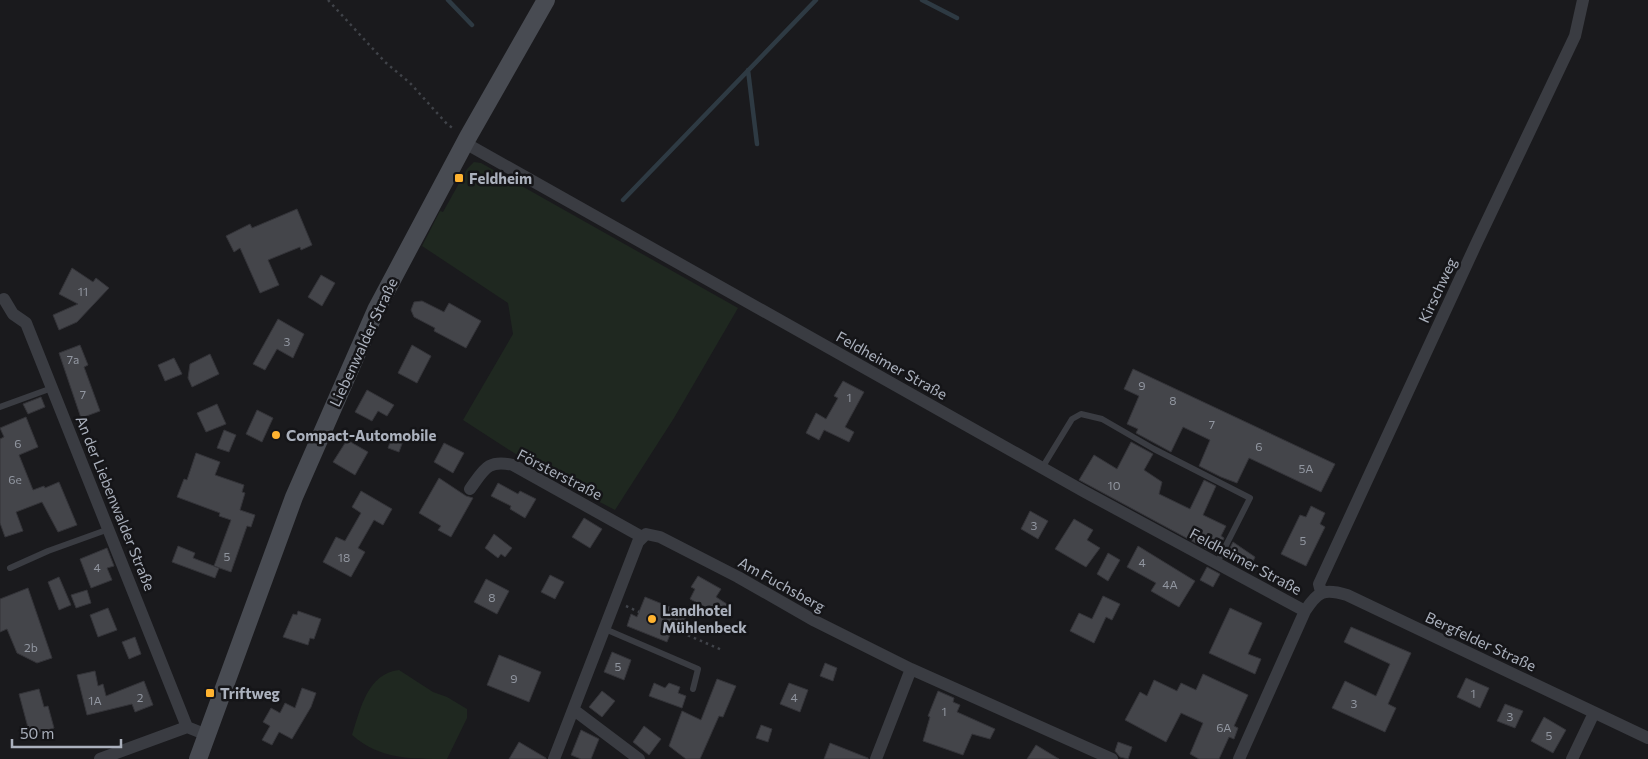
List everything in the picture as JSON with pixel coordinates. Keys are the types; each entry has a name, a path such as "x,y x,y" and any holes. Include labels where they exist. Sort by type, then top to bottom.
{"main road":[{"name":"Liebenwalder Straße","path":"198,759 294,497 389,283 546,0"}],"street":[{"name":"Kirschweg","path":"1321,592 1319,584 1477,242 1575,36 1581,18 1583,0"},
{"name":"Feldheimer Straße","path":"467,140 1042,468 1305,611"},
{"name":"An der Liebenwalder Straße","path":"4,299 13,314 26,324 187,727"},
{"name":"Försterstraße","path":"470,489 492,463 513,465 640,540"},
{"name":"Am Fuchsberg","path":"640,540 646,534 660,537 738,577 815,621 911,669 1112,759"},
{"path":"554,759 640,540"},
{"name":"Bergfelder Straße","path":"1321,592 1333,591 1347,595 1648,738"},
{"path":"1239,759 1305,611 1314,597 1321,592"},
{"path":"876,759 911,669"},
{"path":"574,710 639,759"},
{"path":"1572,759 1594,713"},
{"path":"100,759 187,727 207,735"}],"lane":[{"path":"0,407 52,388"},
{"path":"1042,468 1072,419 1081,414 1102,420 1250,498 1217,563"},
{"path":"10,568 48,551 109,529"},
{"path":"605,630 698,668 693,689"}],"path":[{"path":"328,0 385,62 410,83 447,124 467,140"},
{"path":"664,624 722,650"}],"shaded area":[{"path":"474,162 481,163 738,308 674,418 615,510 548,475 463,420 513,334 508,303 422,246 440,211 443,212 467,169"},
{"path":"399,670 433,692 447,697 467,709 467,718 447,759 408,758 384,753 373,749 352,735 362,704 372,685 388,673"}],"building":[{"path":"297,209 312,245 301,250 300,247 268,260 279,285 260,293 240,248 234,252 226,236 250,224 252,228"},
{"path":"72,268 93,282 96,278 109,288 77,322 59,330 53,315 78,304 59,294"},
{"path":"321,275 335,283 322,306 308,297"},
{"path":"422,301 444,312 449,303 481,321 466,348 434,331 435,328 414,317 411,310 414,302"},
{"path":"278,319 304,334 293,358 277,349 265,370 253,364"},
{"path":"80,345 88,365 84,367 100,411 81,418 59,353"},
{"path":"412,345 431,356 417,383 398,373"},
{"path":"210,354 219,374 192,387 188,378 190,364"},
{"path":"174,358 182,374 165,381 158,365"},
{"path":"1133,369 1335,464 1321,492 1249,458 1237,483 1221,477 1199,466 1210,440 1183,427 1171,452 1136,433 1138,429 1127,424 1139,396 1124,389"},
{"path":"843,381 864,392 845,427 854,432 849,442 824,430 819,440 806,433 816,413 826,419 838,398 834,396"},
{"path":"367,390 394,405 387,416 378,411 372,421 355,412"},
{"path":"41,397 45,407 28,414 23,404"},
{"path":"217,404 226,424 206,432 197,413"},
{"path":"257,410 273,418 262,442 246,434"},
{"path":"26,417 38,447 19,455 33,490 44,486 45,488 59,482 77,525 58,532 42,502 16,512 23,531 5,537 0,523 0,439 4,437 0,428"},
{"path":"224,430 236,435 229,452 217,448"},
{"path":"392,437 403,441 399,452 388,448"},
{"path":"347,440 368,452 355,475 333,462"},
{"path":"1131,442 1153,454 1144,470 1162,482 1159,494 1190,509 1204,480 1216,486 1203,515 1226,526 1221,536 1224,538 1216,554 1079,480 1094,455 1117,469"},
{"path":"444,443 464,453 453,473 434,462"},
{"path":"196,453 220,462 215,475 244,485 242,492 245,493 240,510 255,515 251,527 247,526 231,572 214,566 231,520 219,516 220,513 177,497 184,479 187,480"},
{"path":"439,478 466,496 473,498 451,537 438,530 441,526 419,513"},
{"path":"498,483 518,494 520,491 536,499 525,518 510,509 511,506 491,496"},
{"path":"361,491 392,509 383,525 374,520 358,548 365,552 351,577 323,562 336,537 345,541 361,513 352,507"},
{"path":"1311,506 1325,513 1320,524 1325,527 1306,566 1281,554 1300,515 1306,517"},
{"path":"1030,511 1048,521 1038,539 1021,529"},
{"path":"584,518 602,529 590,548 572,537"},
{"path":"1074,519 1093,530 1087,540 1100,548 1086,567 1055,549"},
{"path":"494,534 512,548 505,557 501,554 498,558 485,548"},
{"path":"1233,542 1255,557 1249,570 1225,558"},
{"path":"178,546 195,553 193,558 219,568 215,578 172,562"},
{"path":"1138,546 1195,581 1179,607 1151,591 1156,583 1127,567"},
{"path":"107,548 114,566 107,568 112,580 91,588 80,559"},
{"path":"1108,553 1120,560 1108,581 1097,574"},
{"path":"1207,567 1220,574 1213,587 1200,580"},
{"path":"550,575 564,582 555,599 541,592"},
{"path":"698,576 721,589 716,597 730,606 724,617 690,599 695,589 691,587"},
{"path":"59,577 71,605 59,610 48,582"},
{"path":"486,579 509,591 497,614 474,602"},
{"path":"28,588 52,658 37,663 17,653 7,629 0,632 0,599"},
{"path":"87,590 91,603 76,608 71,595"},
{"path":"1103,596 1120,604 1112,620 1106,617 1094,643 1070,631 1079,613 1092,619"},
{"path":"645,597 687,614 682,627 674,624 667,642 627,626 631,614 637,617"},
{"path":"108,608 117,630 98,637 90,615"},
{"path":"1230,608 1262,623 1248,654 1261,659 1255,674 1209,653"},
{"path":"298,611 321,619 314,639 310,638 308,645 283,637 293,614 297,615"},
{"path":"1351,627 1411,653 1388,704 1396,708 1385,732 1332,708 1345,681 1376,696 1390,664 1344,642"},
{"path":"135,637 141,654 129,659 122,642"},
{"path":"612,652 631,660 624,680 604,672"},
{"path":"499,655 541,672 529,702 487,685"},
{"path":"825,663 837,668 833,681 820,676"},
{"path":"95,671 98,686 103,684 106,696 144,681 153,705 135,712 132,704 87,715 77,675"},
{"path":"1203,674 1248,695 1234,726 1238,728 1234,739 1229,737 1219,759 1199,759 1190,754 1203,723 1181,713 1166,742 1125,720 1140,692 1147,696 1154,680 1177,691 1181,683 1196,690"},
{"path":"1466,678 1489,688 1480,708 1457,697"},
{"path":"717,679 736,686 723,717 719,716 700,759 686,759 669,746 682,711 701,720"},
{"path":"654,683 665,688 669,683 680,687 678,693 686,696 682,708 649,696"},
{"path":"789,683 808,690 800,712 780,704"},
{"path":"302,688 316,693 311,707 292,739 279,732 272,745 262,740 270,726 263,722 271,708 280,713 285,703 295,708"},
{"path":"39,689 44,707 48,706 54,728 30,735 19,694"},
{"path":"602,691 615,701 602,717 589,707"},
{"path":"938,691 954,698 953,702 960,705 957,712 995,729 990,739 972,734 963,755 923,741 930,717 928,716"},
{"path":"1505,704 1523,711 1515,728 1497,721"},
{"path":"1544,717 1566,730 1553,753 1531,741"},
{"path":"761,725 772,729 768,742 756,738"},
{"path":"644,726 661,739 649,755 633,742"},
{"path":"581,730 599,739 591,759 581,759 571,755"},
{"path":"519,742 546,758 546,759 509,759"},
{"path":"1118,742 1132,747 1128,759 1120,757 1115,751"},
{"path":"830,743 868,758 868,759 824,759"},
{"path":"1036,745 1059,759 1027,759"}],"waterway":[{"path":"448,0 472,25"},
{"path":"623,200 816,0"},
{"path":"922,0 957,18"},
{"path":"748,70 757,144"}],"place":[{"name":"Feldheim","path":"459,178"},
{"name":"Compact-Automobile","path":"276,435"},
{"name":"Landhotel Mühlenbeck","path":"652,619"},
{"name":"Triftweg","path":"210,693"}]}
